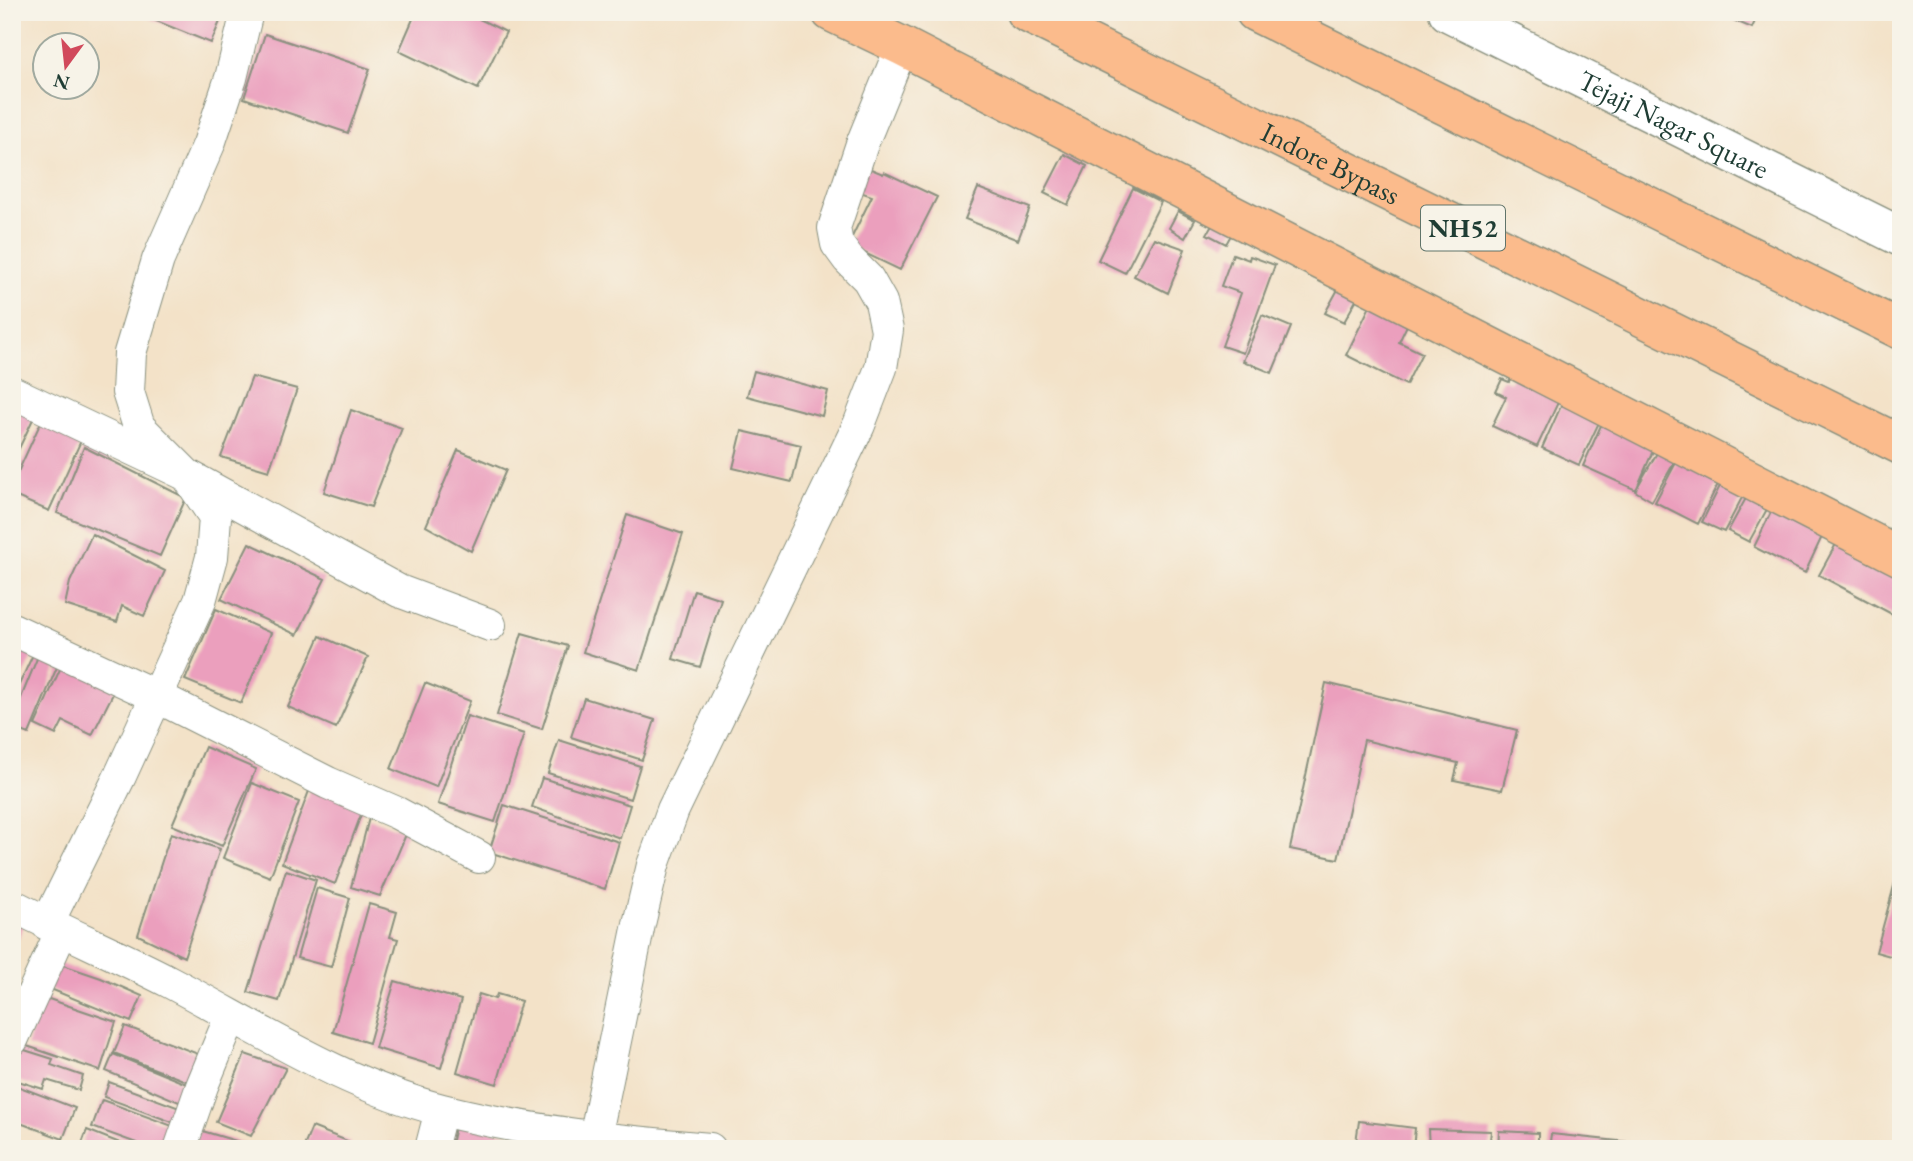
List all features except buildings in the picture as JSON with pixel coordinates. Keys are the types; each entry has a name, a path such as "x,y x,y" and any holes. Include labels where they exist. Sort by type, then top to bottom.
{"highway":[{"path":"831,12 1901,556"},
{"name":"Indore Bypass","path":"1025,12 1901,445"},
{"path":"1255,12 1901,330"}],"street":[{"path":"12,1040 55,927 200,601 212,557 215,517 187,475 139,427 128,392 130,353 158,260 218,117 231,78 247,12"},
{"name":"Tejaji Nagar Square","path":"1473,18 1901,237"},
{"path":"595,1139 639,924 653,866 673,810 859,425 881,368 887,330 881,302 868,279 836,244 834,228 862,144 902,46"},
{"path":"12,392 187,475 399,592 490,625"},
{"path":"12,628 156,696 328,783 397,813 479,857"},
{"path":"12,905 167,980 339,1074 441,1110 595,1139 710,1149"},
{"path":"180,1149 231,1016"},
{"path":"431,1149 441,1110"}]}
